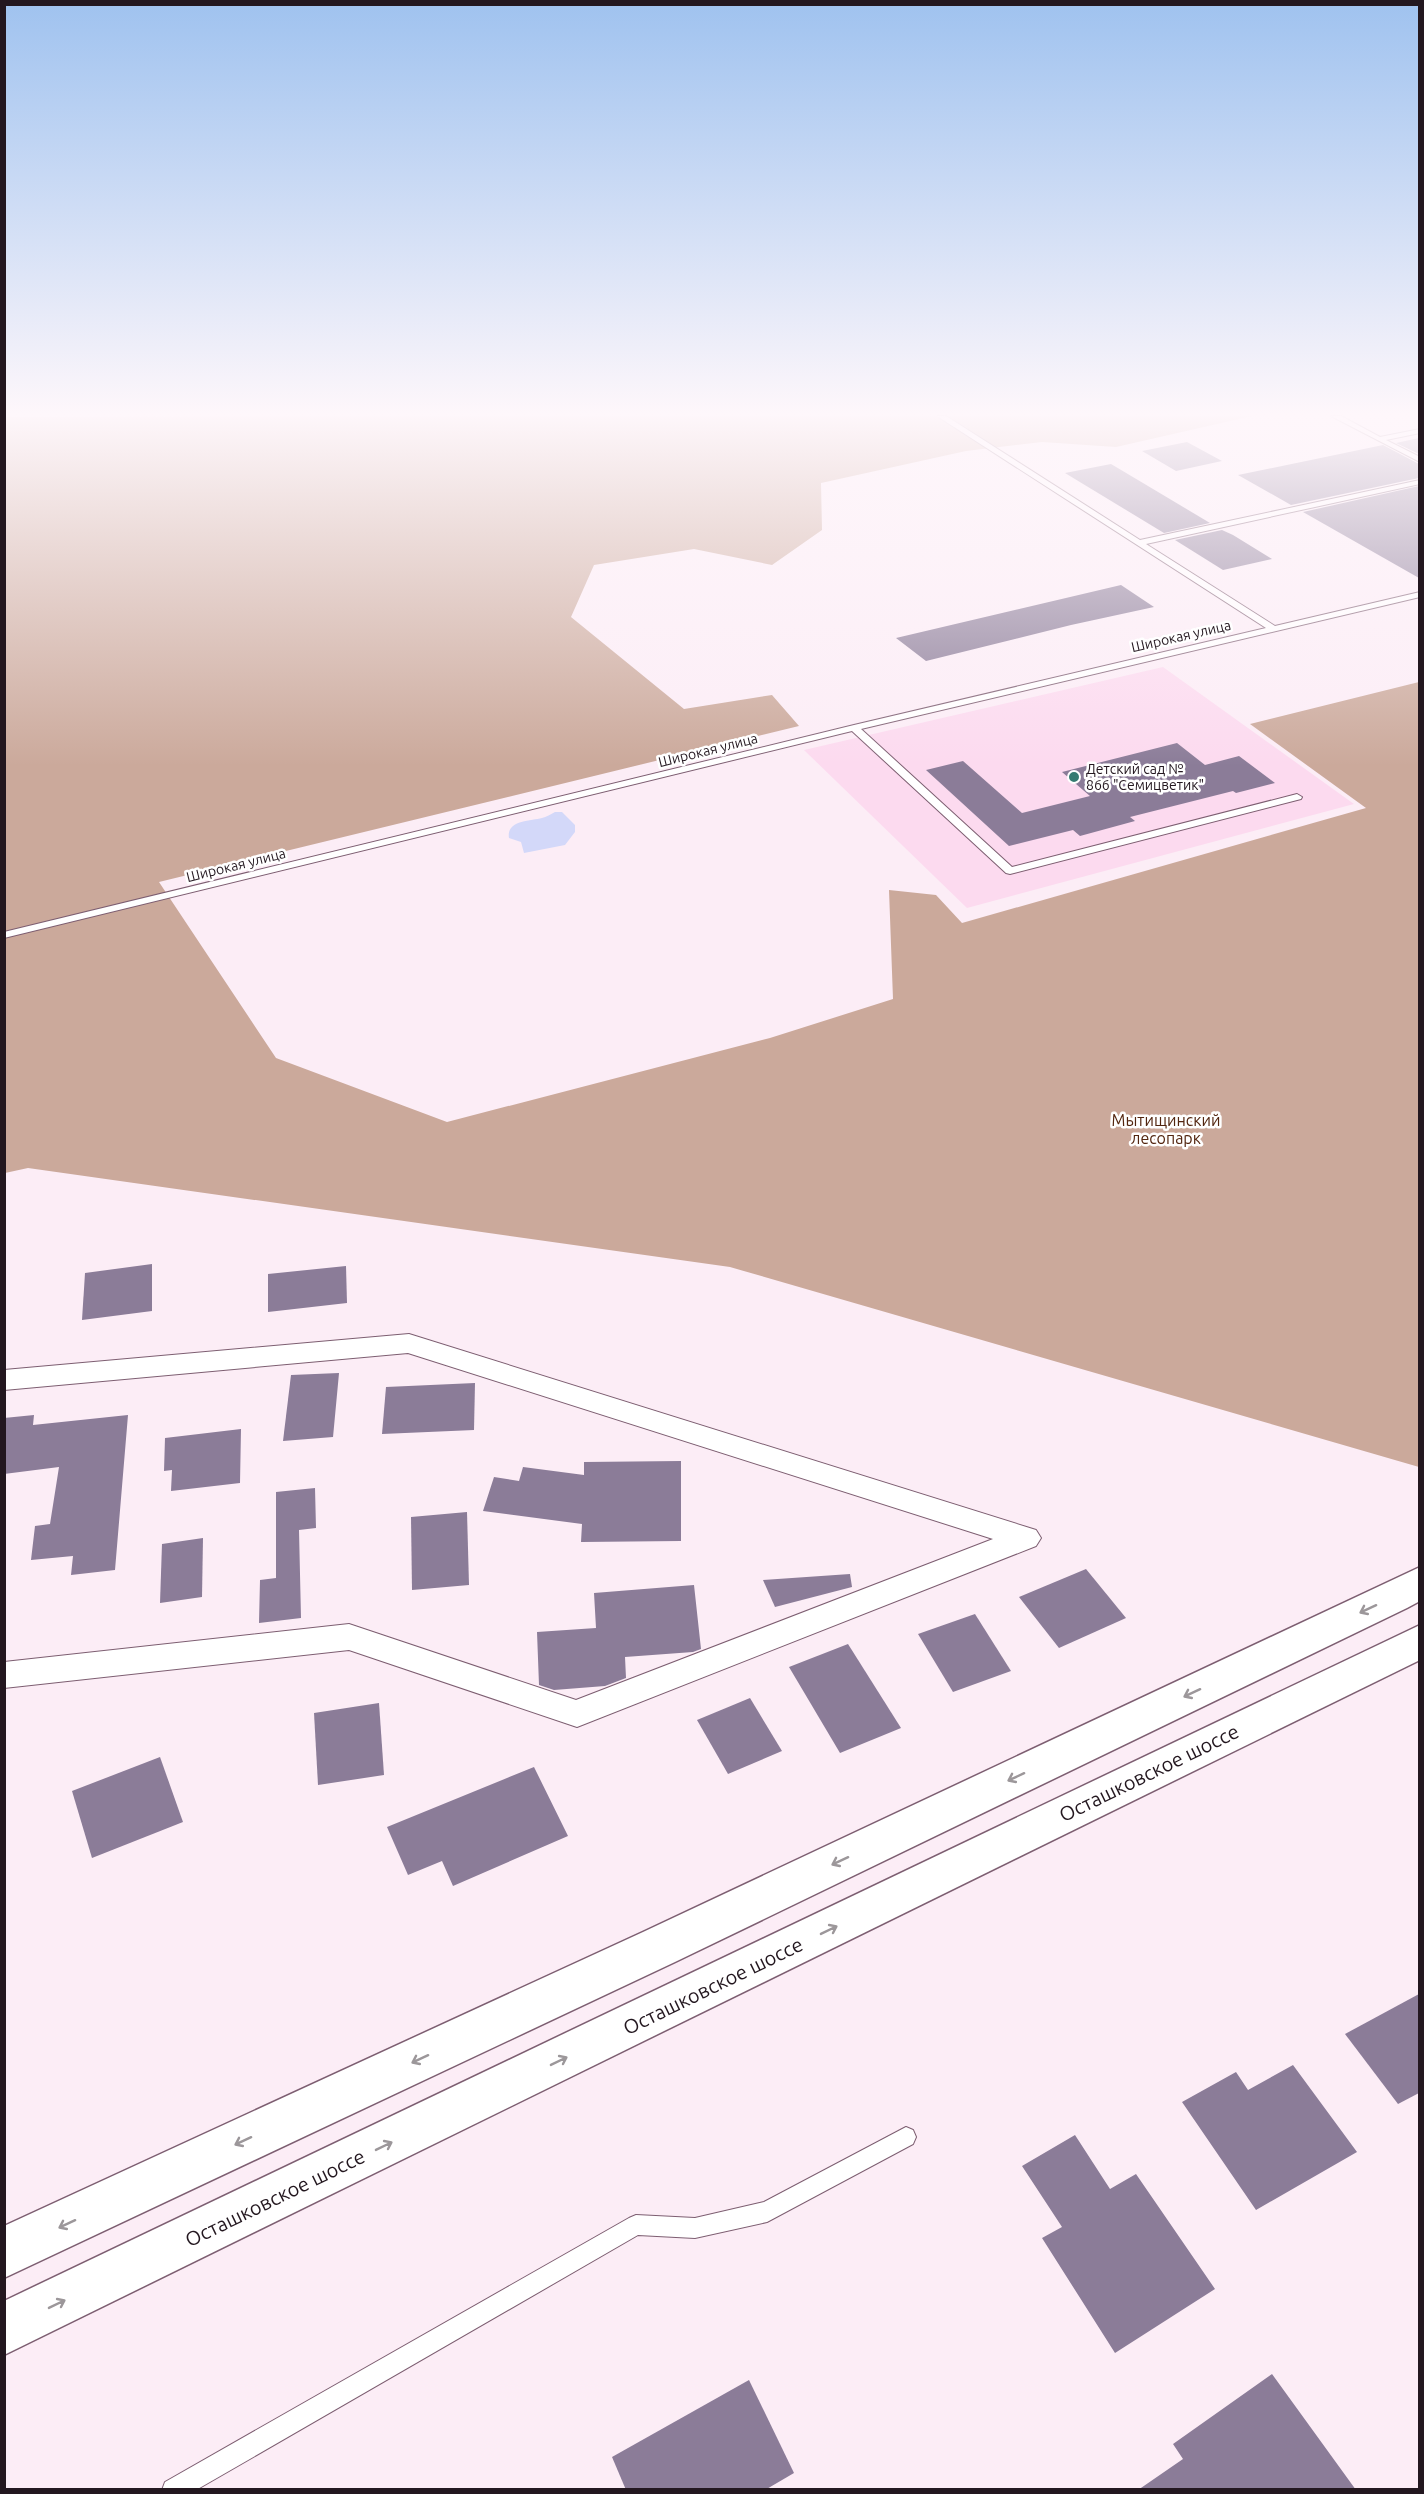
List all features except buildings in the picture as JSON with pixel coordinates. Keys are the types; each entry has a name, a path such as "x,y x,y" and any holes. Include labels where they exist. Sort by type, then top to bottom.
{"main road":[{"path":"4,2253 659,1947 1383,1602 1419,1582"},
{"name":"Осташковское шоссе","path":"4,2329 1419,1641"}],"street":[{"path":"4,1380 409,1343 1026,1538 577,1714 349,1636 4,1675"}],"lane":[{"path":"1121,532 1273,628"},
{"path":"1138,543 1187,532"},
{"name":"Широкая улица","path":"4,935 854,728 1419,594"},
{"path":"854,728 1010,871 1297,796"},
{"path":"173,2490 636,2225 695,2228 767,2212 906,2137"}],"shaded area":[{"name":"Детский сад № 866 \"Семицветик\"","path":"1163,667 1354,804 967,908 804,750"}],"green space":[{"name":"Мытищинский лесопарк","path":"4,532 819,532 772,565 694,549 594,565 571,617 684,709 772,695 799,726 159,882 276,1058 447,1122 770,1038 893,999 889,890 936,895 962,923 1366,808 1250,724 1419,682 1419,1467 730,1267 28,1168 5,1173"}],"water":[{"path":"555,812 562,812 575,825 575,832 565,845 524,853 521,842 509,838 509,832 515,825 544,818"}],"place":[{"name":"Детский сад № 866 \"Семицветик\"","path":"1074,777"}]}
